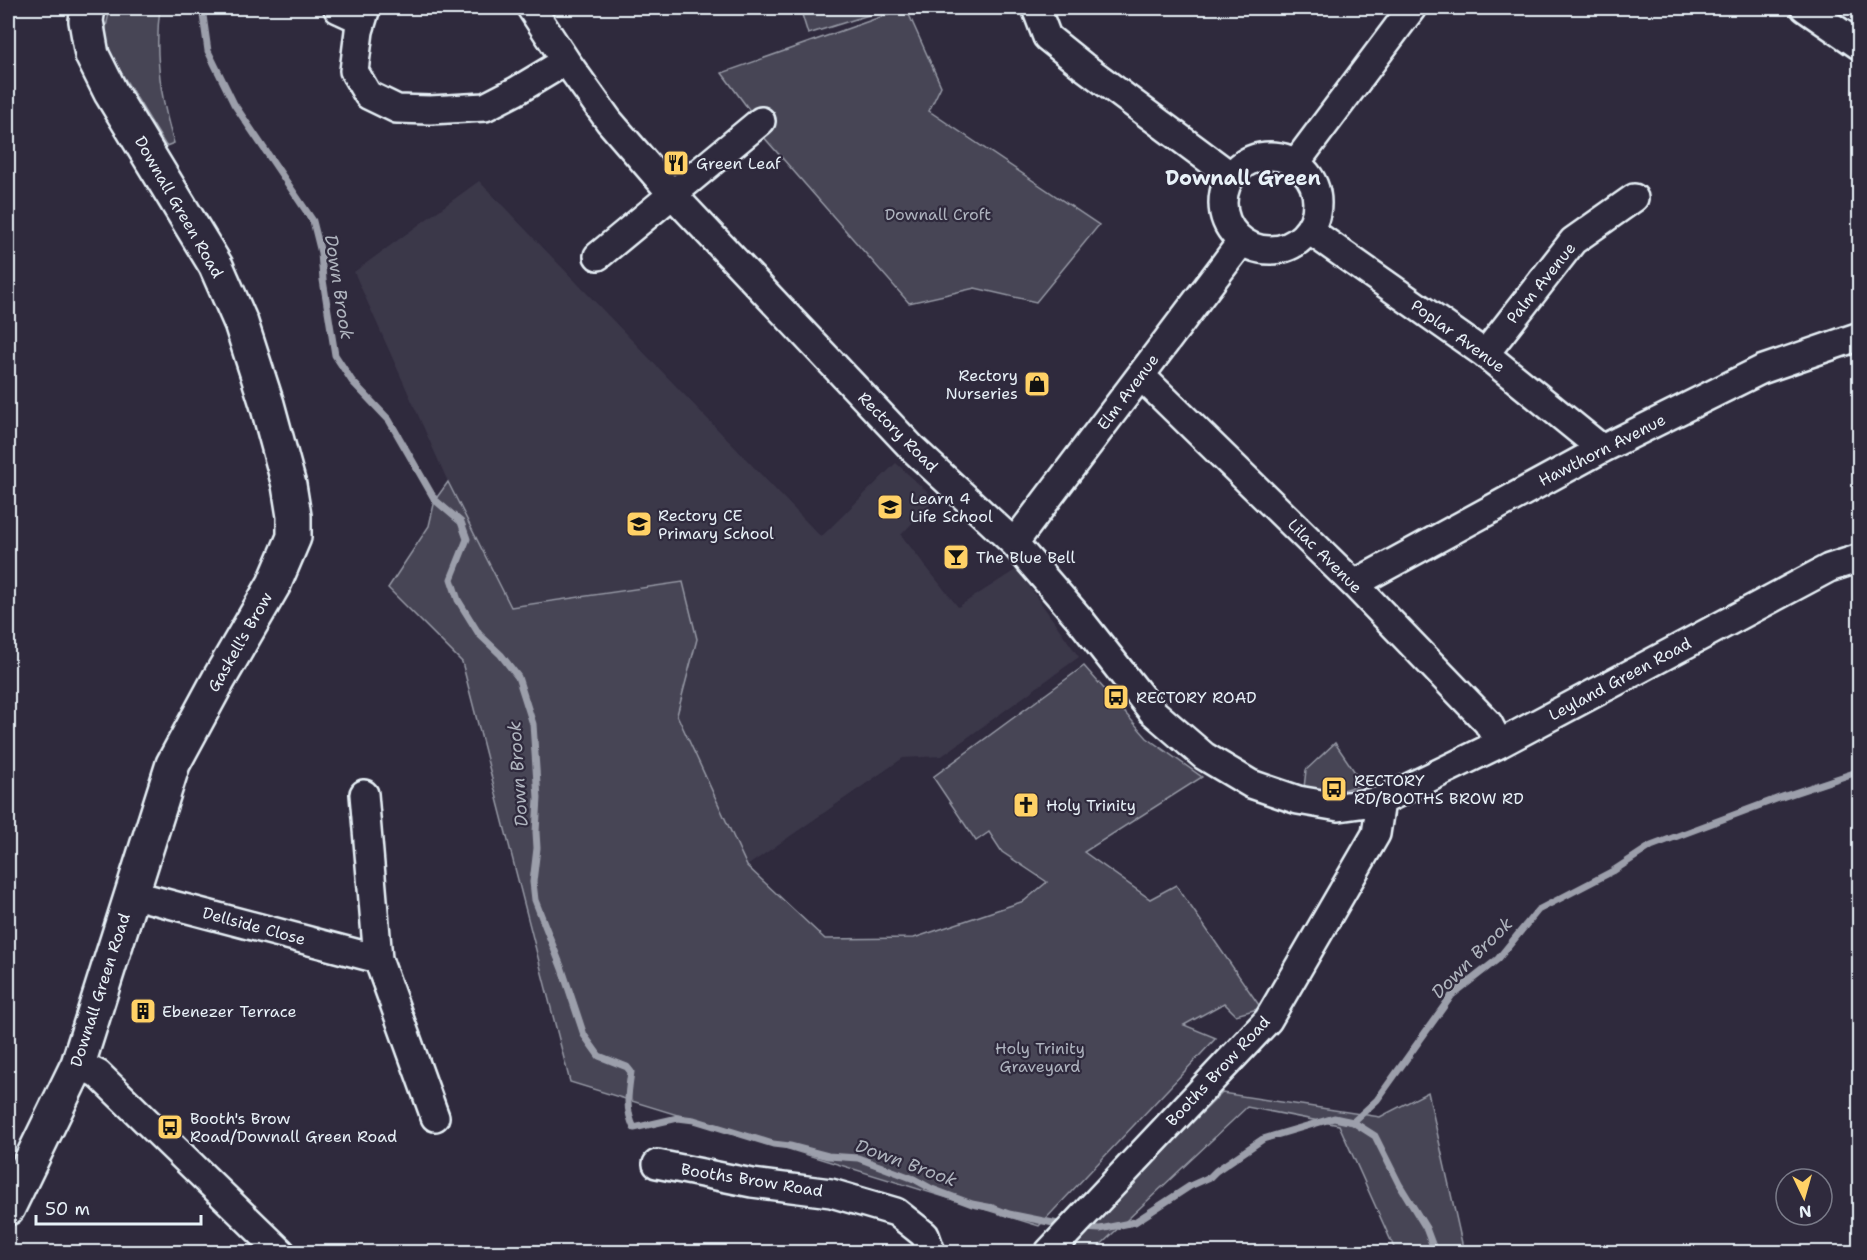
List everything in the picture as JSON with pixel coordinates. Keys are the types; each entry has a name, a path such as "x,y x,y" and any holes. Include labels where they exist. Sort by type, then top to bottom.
{"main road":[{"name":"Downall Green Road","path":"88,8 86,21 92,55 111,93 216,266 242,323 289,485 294,516"},
{"name":"Gaskell's Brow","path":"173,764 274,584 294,537 294,516"},
{"name":"Downall Green Road","path":"8,1208 78,1064 173,764"}],"street":[{"name":"Rectory Road","path":"531,8 566,62 609,121 673,195 913,449 1014,543 1078,617 1152,711 1204,756 1251,784 1298,800 1338,807 1381,801"},
{"path":"1036,8 1047,37 1231,176"},
{"path":"1295,164 1412,8"},
{"path":"1805,8 1860,46"},
{"path":"338,9 364,14 359,30 354,71 368,95 397,109 484,107 566,62"},
{"path":"598,256 761,121"},
{"path":"1268,156 1282,158 1295,164 1307,174 1314,187 1316,209 1309,230 1292,244 1270,250 1255,248 1242,241 1232,231 1225,218 1222,204 1231,176 1241,165 1268,156"},
{"name":"Palm Avenue","path":"1485,354 1572,241 1634,198"},
{"name":"Poplar Avenue","path":"1309,230 1485,354 1602,448"},
{"name":"Elm Avenue","path":"1014,543 1242,241"},
{"name":"Hawthorn Avenue","path":"1354,584 1602,448 1761,370 1860,336"},
{"name":"Lilac Avenue","path":"1141,376 1354,584 1488,723 1499,744"},
{"name":"Leyland Green Road","path":"1381,801 1499,744 1829,568 1860,558"},
{"path":"364,794 378,959 435,1118"},
{"name":"Booths Brow Road","path":"1049,1252 1268,1020 1376,834 1381,801"},
{"name":"Dellside Close","path":"131,894 378,959"},
{"path":"78,1064 98,1074 281,1252"},
{"name":"Booths Brow Road","path":"657,1164 752,1183 831,1193 896,1212 925,1235 932,1252"}],"shaded area":[{"name":"Rectory CE Primary School","path":"479,181 821,537 896,463 935,499 901,535 958,607 1017,569 1079,657 942,756 903,758 747,866 677,715 697,639 511,607 448,482 354,272"}],"green space":[{"path":"110,8 160,8 158,59 165,110 174,143 166,146 111,56 105,32"},
{"path":"800,8 891,8 808,34"},
{"name":"Downall Croft","path":"906,8 941,86 929,111 1099,225 1036,302 975,288 909,303 762,135 753,115 722,73"},
{"name":"Holy Trinity Graveyard","path":"448,482 511,607 683,582 697,639 677,715 747,866 825,939 914,938 1024,901 1047,882 1002,852 989,832 976,841 933,777 1084,666 1147,738 1202,777 1084,852 1150,899 1176,885 1261,1008 1236,1015 1224,1003 1184,1025 1216,1038 1039,1226 570,1082 462,662 388,588 429,526 435,500"},
{"path":"1335,743 1363,784 1339,791 1304,788 1306,770"},
{"path":"1428,1092 1464,1252 1396,1252 1339,1125 1247,1107 1093,1252 1062,1252 1222,1093 1380,1117"}],"waterway":[{"name":"Down Brook","path":"202,8 208,51 234,104 313,221 321,253 335,355 352,381 389,420 435,500 461,522 467,539 451,579 458,600 479,634 501,655 518,677 533,724 538,798 537,848 533,882 535,900 562,969 584,1035 599,1056 627,1067 631,1072 628,1107 634,1128 678,1118 694,1120 773,1144 828,1156 858,1158 972,1204 1063,1225"},
{"name":"Down Brook","path":"1083,1228 1100,1229 1135,1222 1190,1186 1210,1177 1263,1139 1334,1118 1353,1122 1377,1100 1452,995 1498,959 1538,910 1613,871 1651,846 1779,798 1860,771"},
{"path":"1353,1122 1375,1136 1399,1184 1426,1228 1435,1252"}],"place":[{"name":"Green Leaf","path":"676,163"},
{"name":"Rectory Nurseries","path":"1037,384"},
{"name":"Learn 4 Life School","path":"890,507"},
{"name":"Rectory CE Primary School","path":"639,524"},
{"name":"The Blue Bell","path":"956,557"},
{"name":"RECTORY ROAD","path":"1116,697"},
{"name":"RECTORY RD/BOOTHS BROW RD","path":"1334,789"},
{"name":"Holy Trinity","path":"1026,805"},
{"name":"Ebenezer Terrace","path":"143,1011"},
{"name":"Booth's Brow Road/Downall Green Road","path":"170,1127"}],"district":[{"name":"Downall Green","path":"1243,178"}]}
